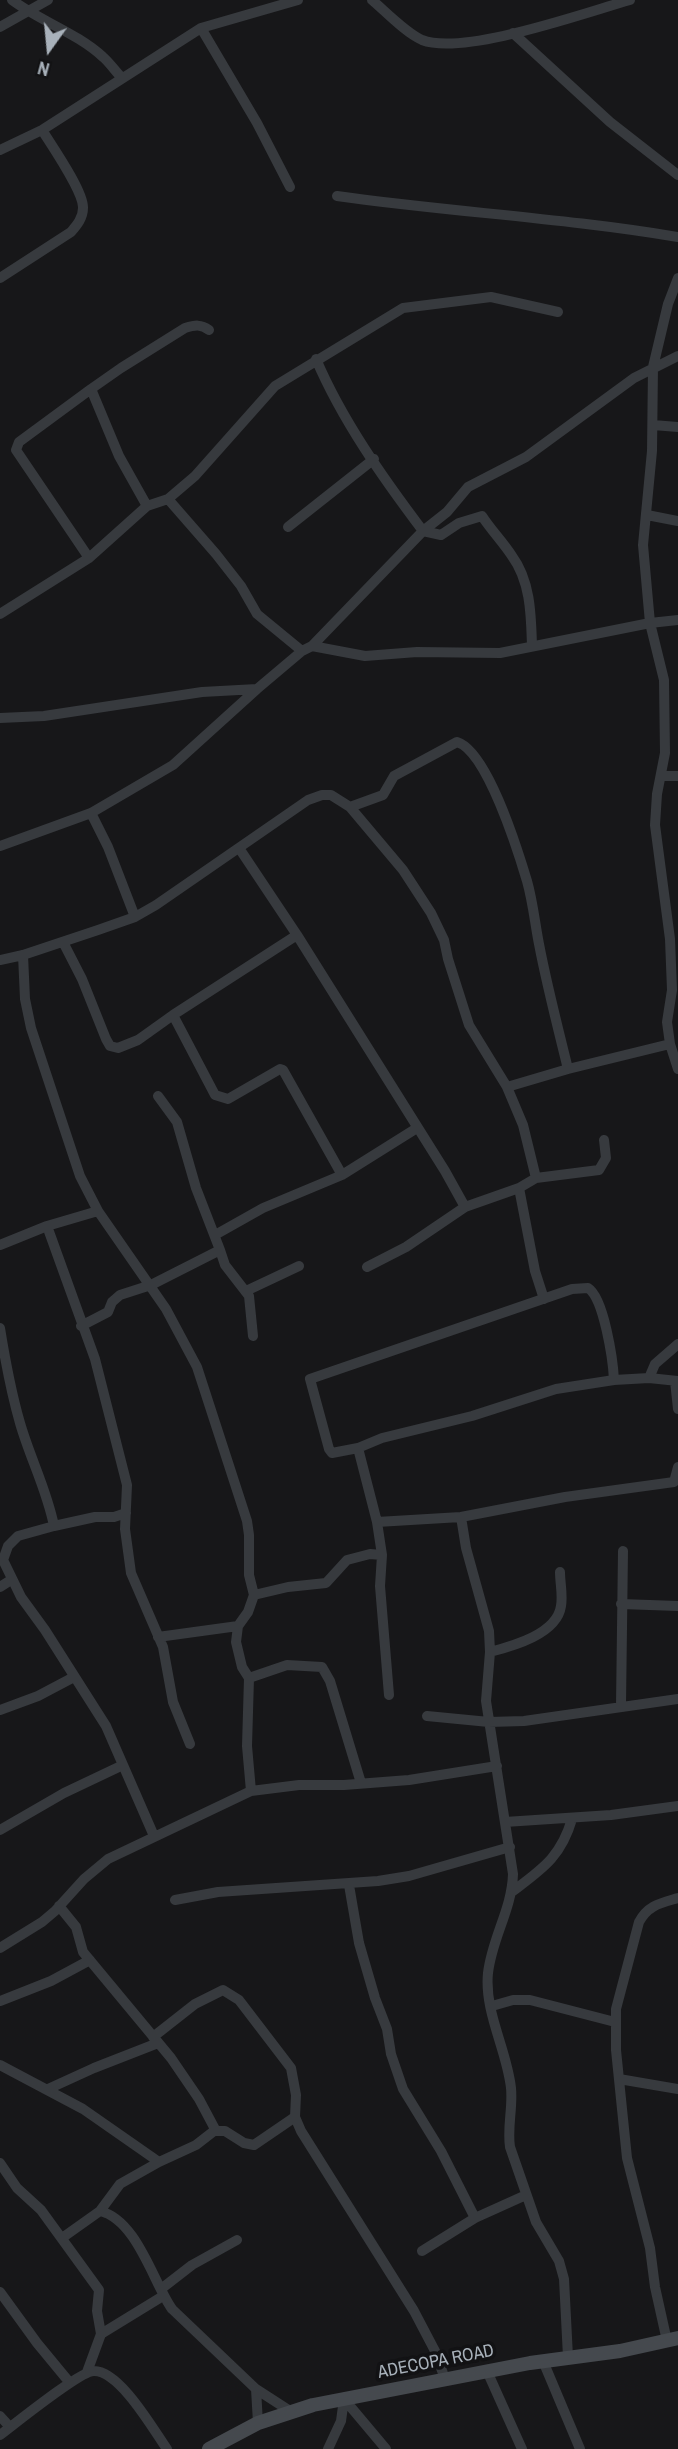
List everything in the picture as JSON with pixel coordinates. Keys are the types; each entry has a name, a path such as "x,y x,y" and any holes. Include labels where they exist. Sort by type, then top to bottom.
{"street":[{"path":"12,0 28,12 86,44 103,57 121,78"},
{"path":"0,27 48,0"},
{"path":"0,150 43,130 201,28 298,0"},
{"path":"372,0 419,39 435,44 468,43 513,33 631,0"},
{"path":"201,28 257,122 290,187"},
{"path":"513,33 610,122 678,175"},
{"path":"0,278 71,232 80,221 83,211 83,203 76,186 43,130"},
{"path":"337,196 395,205 557,219 678,237"},
{"path":"678,278 668,303 653,367 653,425 643,545 650,622 664,680 666,729 655,825 666,893 675,990 667,1022 678,1069"},
{"path":"2,609 89,558 147,506 168,499 195,476 275,386 403,308 491,297 558,312"},
{"path":"89,558 16,450 19,442 121,368 185,328 195,325 209,330"},
{"path":"0,846 91,813 173,765 257,689 307,649 423,531 447,512 468,487 526,457 634,378 678,356"},
{"path":"316,359 332,397 423,531 442,535 459,523 482,516 513,556 523,578 531,609 532,646"},
{"path":"91,389 119,456 147,506"},
{"path":"653,425 678,426"},
{"path":"288,527 373,459"},
{"path":"168,499 241,586 257,614 307,649 365,656 417,652 499,653 650,622 678,620"},
{"path":"647,515 678,521"},
{"path":"0,718 44,716 202,692 257,689"},
{"path":"350,807 383,795 394,776 457,742 465,744 497,796 527,883 568,1069"},
{"path":"661,776 678,776"},
{"path":"0,960 23,955 135,917 308,800 331,795 350,807 403,870 431,913 444,940 469,1025 507,1087 523,1125 536,1178"},
{"path":"91,813 108,847 135,917"},
{"path":"239,848 297,935 465,1207"},
{"path":"666,893 678,892"},
{"path":"63,942 110,1046 118,1048 138,1040 173,1014 297,935"},
{"path":"23,955 25,999 31,1028 71,1154 97,1211 151,1285 178,1328 197,1367 247,1521 249,1575 254,1595 248,1612 238,1626 236,1642 242,1667 248,1678 247,1746 251,1791"},
{"path":"173,1014 215,1095 228,1099 280,1069 283,1070 342,1175"},
{"path":"507,1087 670,1044"},
{"path":"158,1096 177,1122 196,1188 225,1265 246,1291 253,1336"},
{"path":"215,1235 263,1208 342,1175 417,1128"},
{"path":"367,1268 406,1247 465,1207 519,1188 536,1178 599,1170 606,1158 604,1140"},
{"path":"519,1188 535,1271 544,1299"},
{"path":"0,1245 47,1226 97,1211"},
{"path":"47,1226 94,1359 127,1485 127,1542 131,1573 163,1647 177,1715 190,1744"},
{"path":"82,1326 108,1312 111,1302 120,1294 151,1285 220,1250"},
{"path":"246,1291 299,1266"},
{"path":"614,1380 613,1361 598,1297 588,1288 572,1289 312,1377 311,1383 332,1453 472,1416 556,1389 614,1380 649,1378 676,1381 678,1409"},
{"path":"0,1328 19,1421 49,1500 54,1526"},
{"path":"649,1378 655,1364 678,1344"},
{"path":"358,1448 377,1522 382,1555 380,1586 389,1695"},
{"path":"377,1522 461,1517 565,1497 676,1482 678,1467"},
{"path":"126,1513 114,1517 95,1517 18,1536 2,1551 11,1580 106,1727 154,1836"},
{"path":"461,1517 469,1559 489,1631 486,1701 513,1874 513,1891 488,1975 496,2027 506,2057 511,2089 512,2109 508,2134 536,2222 558,2261 564,2279 568,2357"},
{"path":"621,1705 623,1551"},
{"path":"254,1595 288,1587 326,1583 347,1560 370,1554 382,1555"},
{"path":"490,1652 539,1634 553,1621 561,1608 560,1572"},
{"path":"0,1587 11,1580"},
{"path":"621,1604 678,1606"},
{"path":"158,1637 238,1626"},
{"path":"248,1678 287,1665 322,1667 330,1681 361,1783"},
{"path":"0,1710 38,1696 74,1677"},
{"path":"427,1716 489,1722 524,1721 621,1705 678,1699"},
{"path":"0,1830 123,1765"},
{"path":"0,1948 42,1922 84,1879 108,1859 251,1791 299,1785 333,1786 409,1780 497,1766"},
{"path":"505,1822 572,1819 678,1806"},
{"path":"513,1891 543,1870 551,1861 564,1840 572,1819"},
{"path":"175,1900 218,1892 349,1885 409,1876 510,1847"},
{"path":"349,1885 359,1943 403,2089 441,2151 475,2218"},
{"path":"673,2340 655,2287 650,2248 627,2158 615,2022 621,1985 639,1922 654,1904 678,1898"},
{"path":"60,1906 76,1927 83,1952 200,2098 216,2131"},
{"path":"0,2001 51,1981 90,1960"},
{"path":"48,2089 156,2040 195,2004 223,1990 239,2000 291,2068 296,2095 295,2117 301,2131 414,2311 435,2351 445,2379"},
{"path":"492,2006 513,2000 530,2000 615,2022"},
{"path":"0,2065 83,2109 159,2162"},
{"path":"619,2079 678,2089"},
{"path":"62,2238 100,2211 120,2184 196,2145 216,2131 225,2132 244,2143 254,2145 295,2117"},
{"path":"0,2163 17,2188 41,2210 99,2290 97,2311 101,2334 87,2372"},
{"path":"422,2251 475,2218 526,2195"},
{"path":"100,2211 112,2216 126,2229 162,2293 200,2338 257,2389 290,2411"},
{"path":"101,2334 162,2293 192,2265 237,2240"},
{"path":"0,2292 70,2383"},
{"name":"ADECOPA ROAD","path":"209,2449 258,2423 290,2411 487,2371 620,2351 673,2340"},
{"path":"543,2361 580,2449"},
{"path":"487,2371 522,2449"},
{"path":"0,2435 87,2372 104,2372 119,2384 167,2449"},
{"path":"257,2389 258,2423"},
{"path":"328,2449 341,2421 344,2399"},
{"path":"344,2399 386,2449"},
{"path":"0,2416 10,2427"}]}
